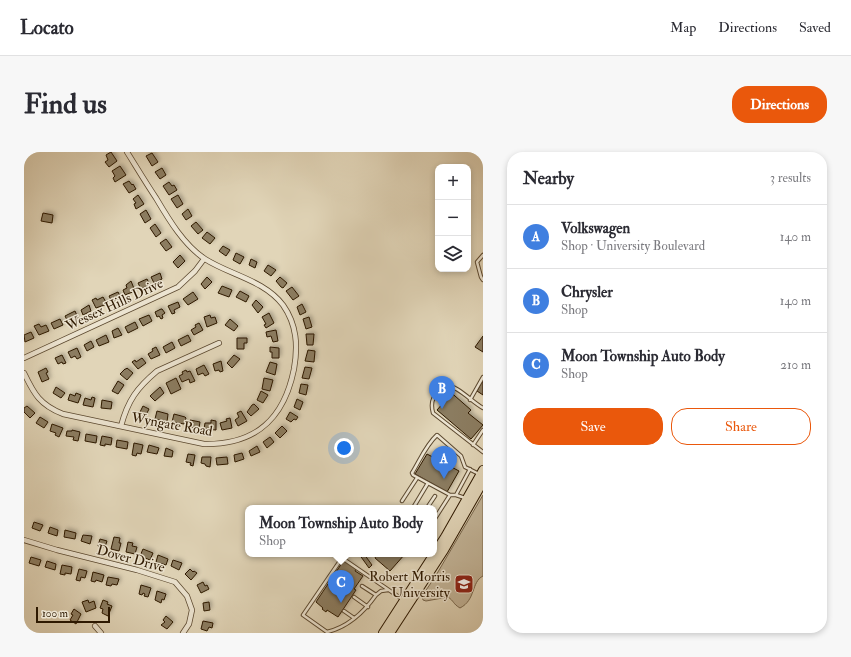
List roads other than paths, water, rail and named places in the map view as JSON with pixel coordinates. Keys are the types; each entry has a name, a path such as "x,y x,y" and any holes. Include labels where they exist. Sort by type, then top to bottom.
{"main road":[{"path":"390,633 441,554 482,476"},
{"path":"437,550 470,501"},
{"path":"383,633 432,557"}],"street":[{"name":"Wyngate Road","path":"24,373 34,393 44,404 71,417 122,426 204,444 234,441 258,431 272,419 281,407 287,395 296,353 296,335 289,314 282,304 263,288 204,259 184,240 127,152"},
{"name":"Wessex Hills Drive","path":"24,358 178,287 195,271 204,259"},
{"path":"122,426 126,410 133,394 157,371 220,343"},
{"name":"Dover Drive","path":"24,540 137,570 175,582 187,596 192,610 189,624 183,633"},
{"path":"96,626 101,633"}],"lane":[{"path":"483,255 477,262 483,280"},
{"path":"470,400 483,377"},
{"path":"483,408 451,386 446,385 434,396 431,404 433,413 483,452"},
{"path":"473,445 483,430"},
{"path":"470,501 456,495 450,495 413,475 412,473 429,442 437,435 461,456 465,467 482,476"},
{"path":"456,495 470,469"},
{"path":"402,501 417,477"},
{"path":"415,505 428,483"},
{"path":"437,515 450,495"},
{"path":"429,505 435,496"},
{"path":"389,590 381,591 376,595 368,607 336,630 327,632 303,615 342,558 404,600"},
{"path":"362,586 376,595"},
{"path":"354,597 368,607"},
{"path":"344,611 354,618"}],"place":[{"name":"Chrysler","path":"442,409"},
{"name":"Volkswagen","path":"444,479"},
{"name":"Robert Morris University","path":"464,584"},
{"name":"Moon Township Auto Body","path":"341,603"}]}
